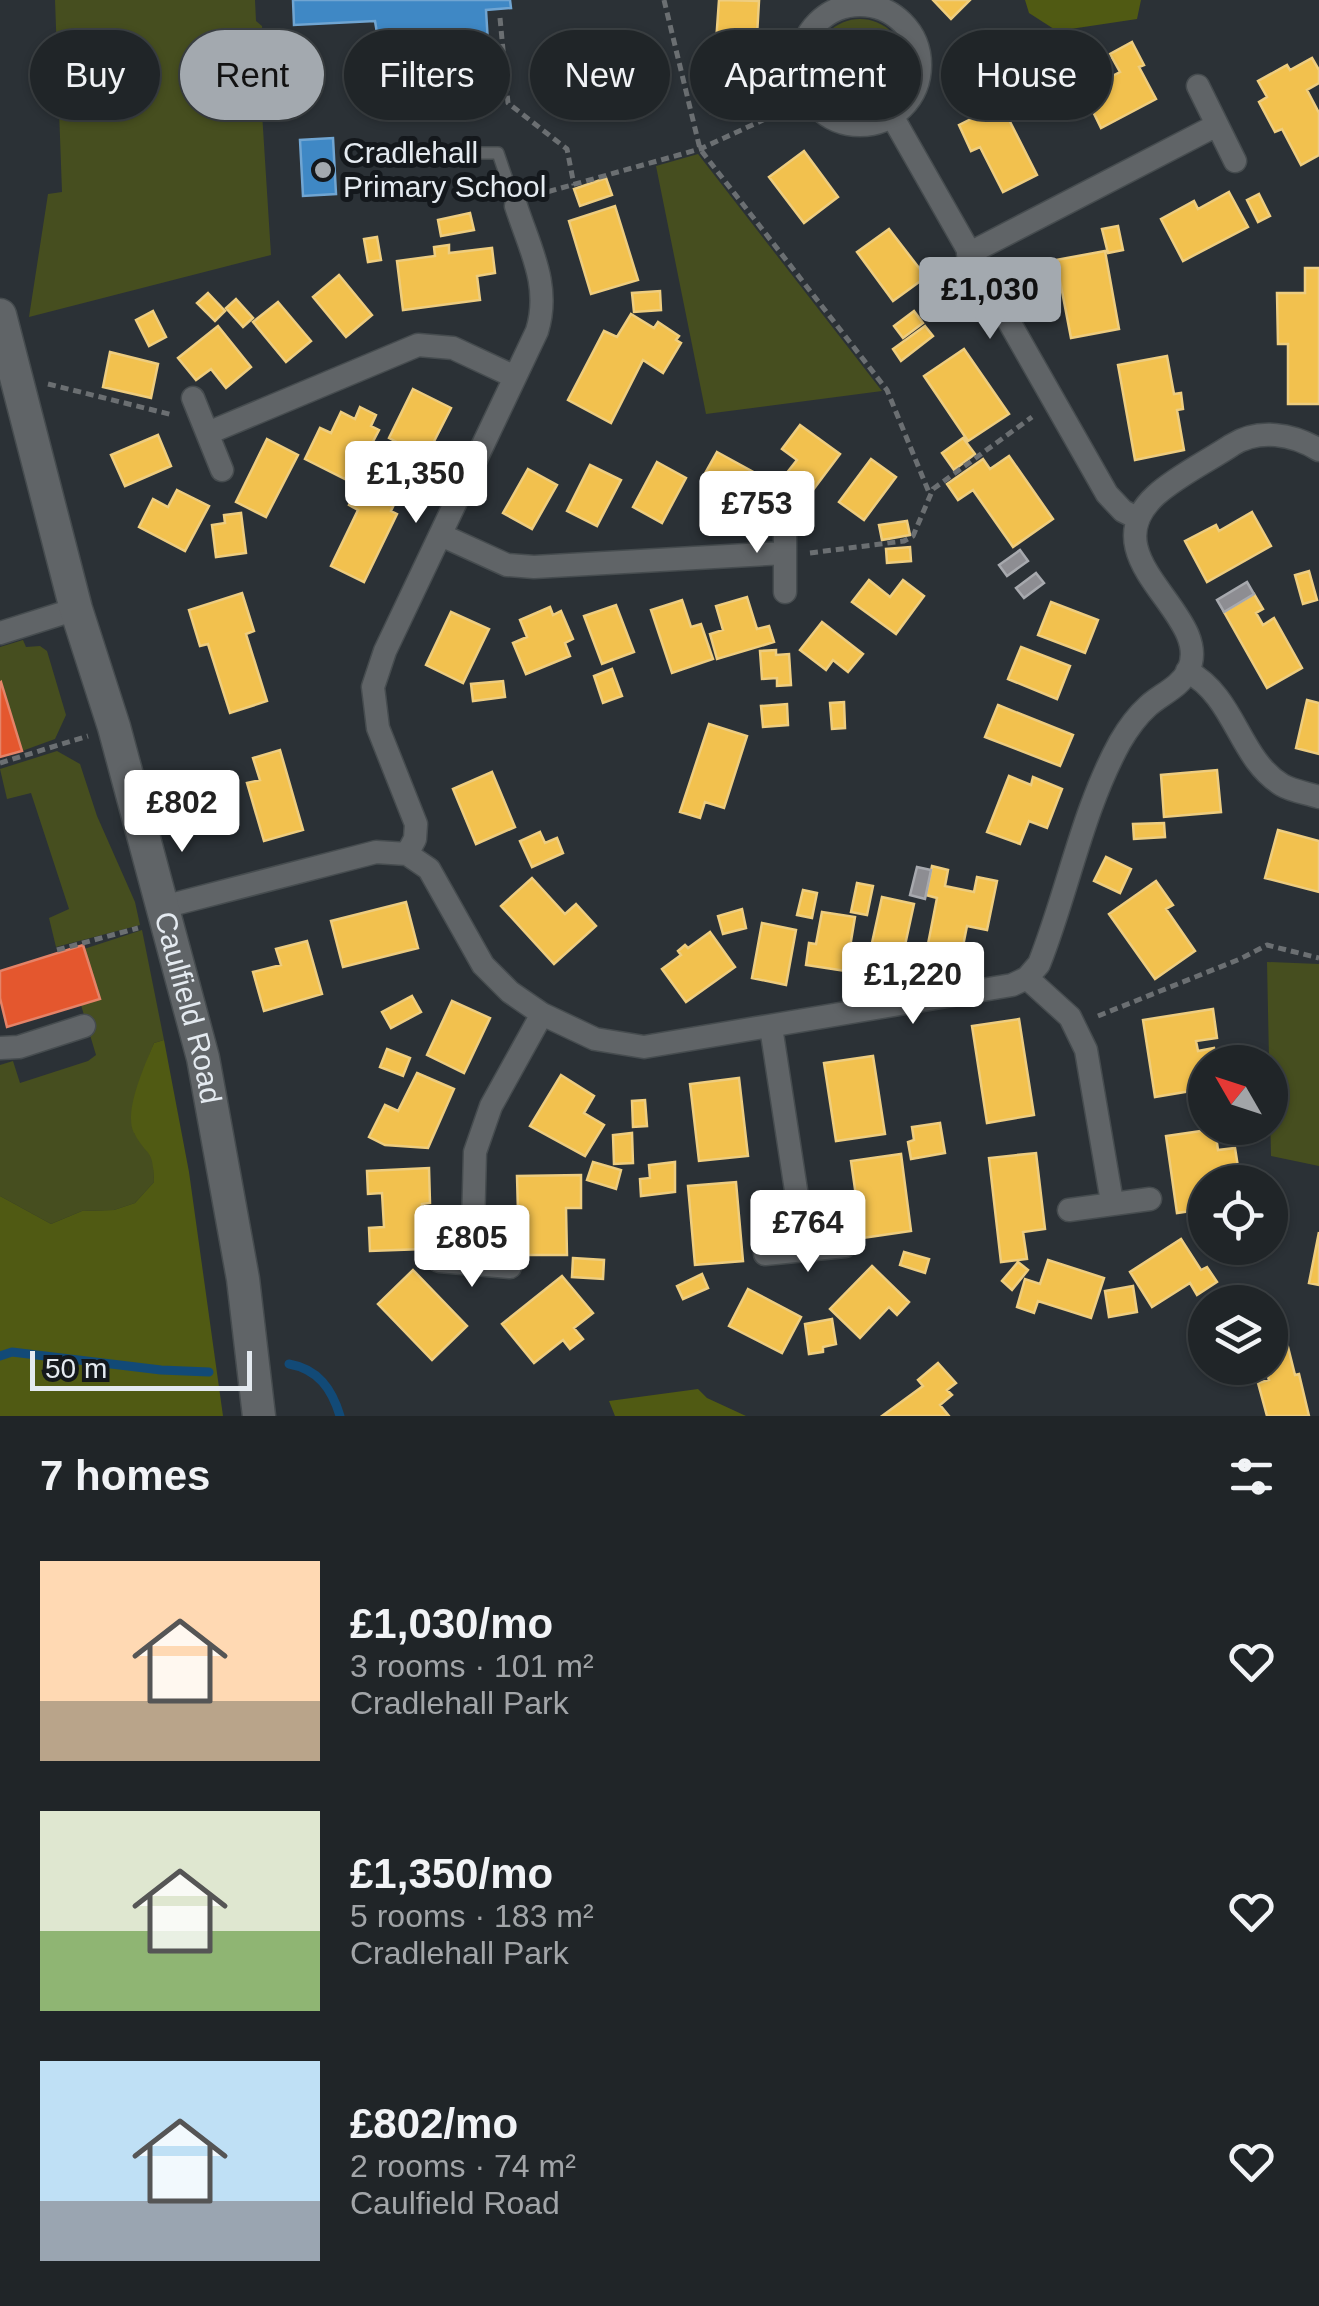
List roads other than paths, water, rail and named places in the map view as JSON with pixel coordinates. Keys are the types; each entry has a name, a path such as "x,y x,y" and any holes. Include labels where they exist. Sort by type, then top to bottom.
{"street":[{"path":"878,6 896,15 910,29 921,67 917,86 907,103 892,116 873,124 852,125 832,118 811,98 800,71 801,51 809,32 822,18 839,8 878,6"},
{"path":"1198,86 1235,161"},
{"path":"894,120 1107,494 1123,511 1138,518"},
{"path":"968,254 1217,124"},
{"path":"407,854 415,839 416,824 378,728 373,687 385,651 538,332 544,290 516,206"},
{"name":"Caulfield Road","path":"0,315 76,609 114,728 152,917 203,1058 243,1279 260,1416"},
{"path":"222,470 200,415 418,345 453,348 516,378"},
{"path":"152,917 376,852 407,854 429,869 483,965 510,992 542,1014 594,1039 644,1047 1012,985 1027,978 1039,964 1096,794 1122,740 1147,706 1173,689 1188,671 1193,652 1186,635 1137,553 1133,534 1138,518 1157,494 1239,441 1262,434 1284,436 1319,450"},
{"path":"785,519 785,592"},
{"path":"441,534 507,565 534,568 784,554"},
{"path":"0,632 76,609"},
{"path":"1188,671 1217,692 1270,776 1286,787 1319,797"},
{"path":"1027,978 1070,1017 1086,1050 1112,1202"},
{"path":"472,1264 476,1152 491,1106 542,1014"},
{"path":"0,1048 19,1047 84,1026"},
{"path":"771,1028 805,1249"},
{"path":"1069,1210 1150,1198"},
{"path":"766,1254 845,1246"},
{"path":"440,1262 510,1267"}],"lane":[{"path":"478,153 498,153 516,206"}],"waterway":[{"path":"0,1356 12,1352 209,1372"},
{"path":"289,1364 308,1370 322,1382 340,1416"}],"place":[{"name":"Cradlehall Primary School","path":"323,170"}]}
